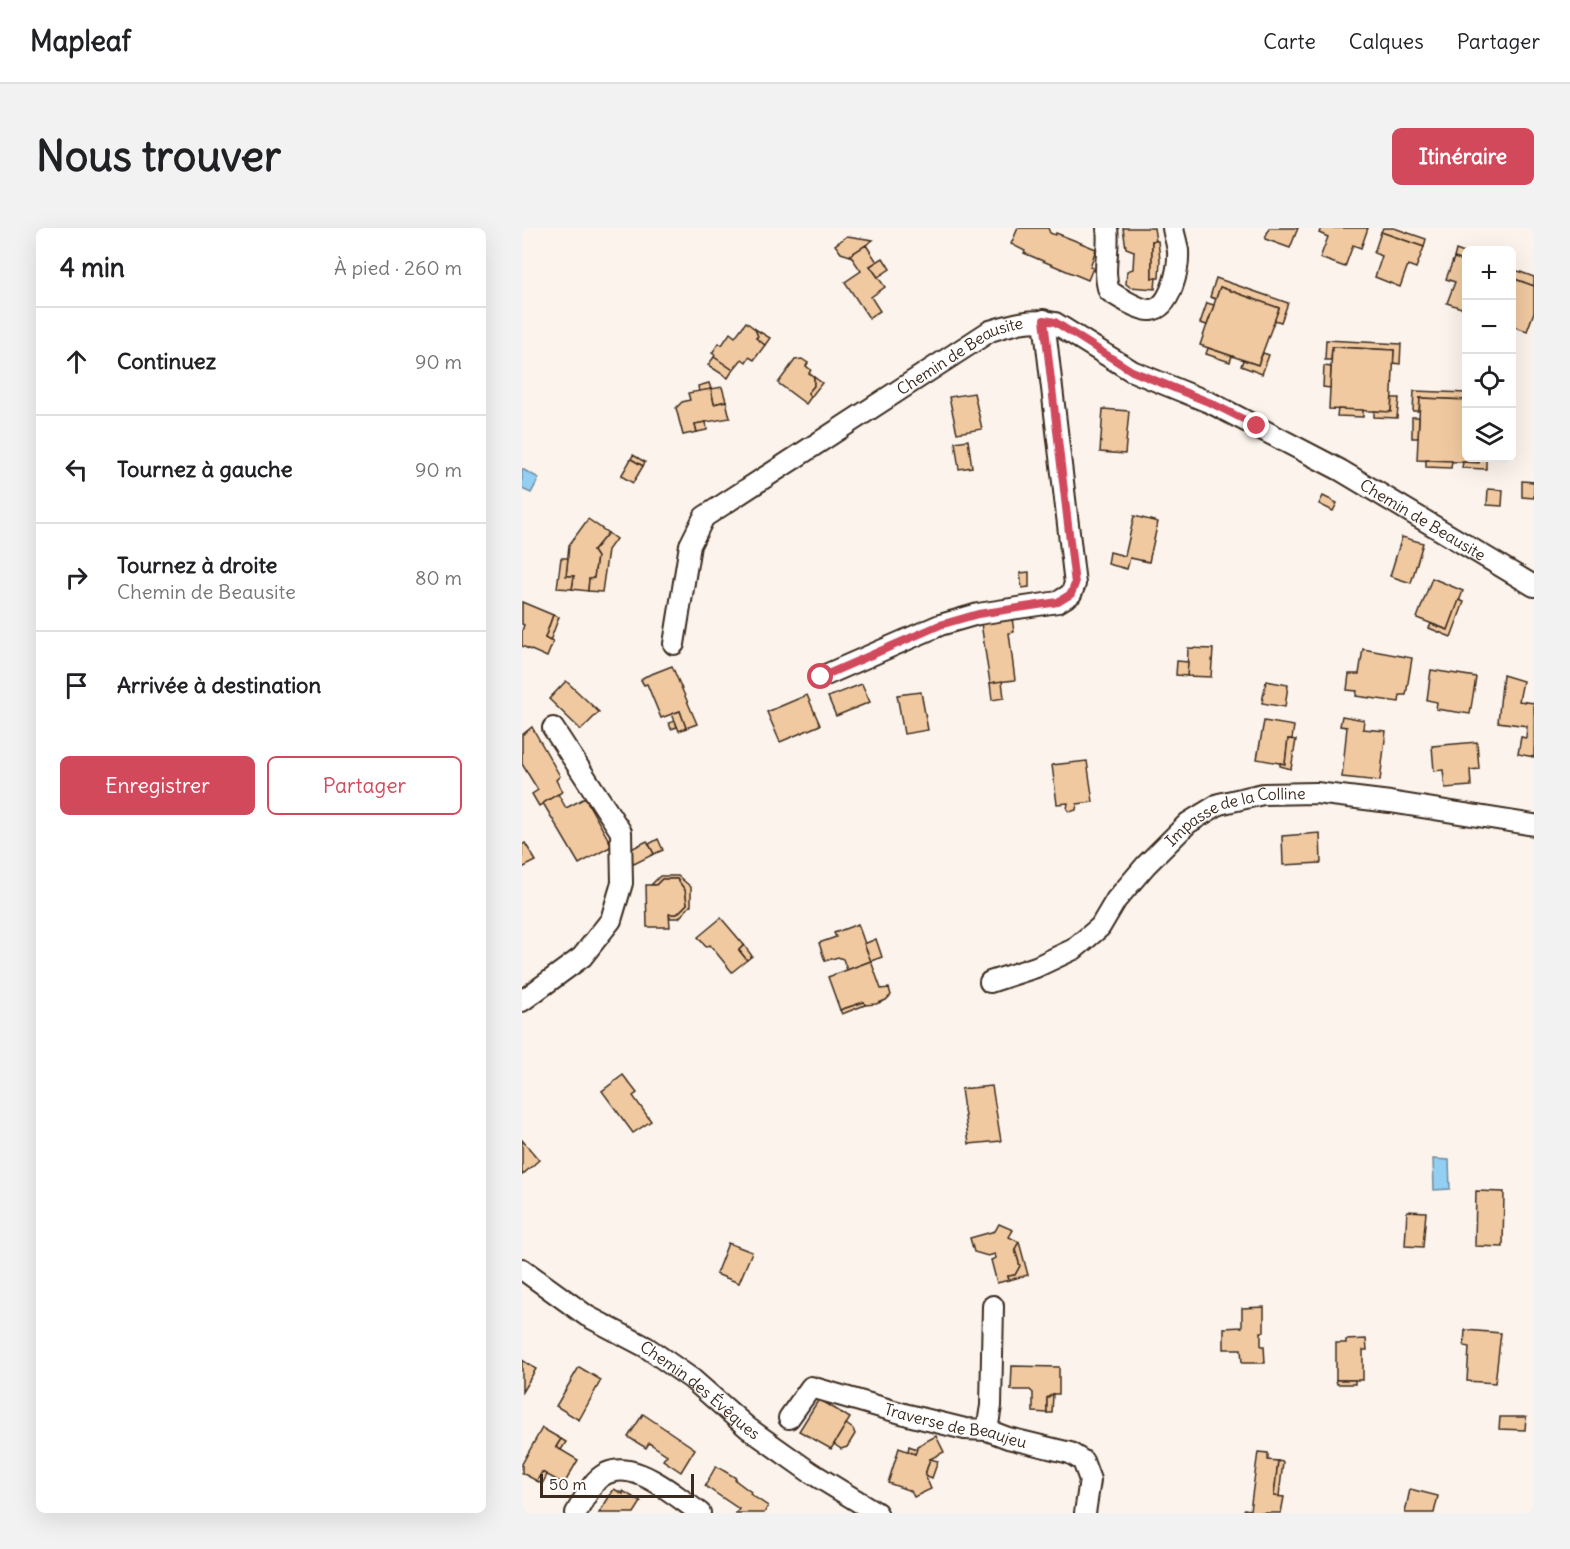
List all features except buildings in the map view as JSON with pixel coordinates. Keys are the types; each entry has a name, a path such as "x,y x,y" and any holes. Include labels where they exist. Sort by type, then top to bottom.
{"street":[{"path":"1107,228 1109,241 1106,276 1109,291 1145,310 1153,310 1167,300 1175,277 1178,252 1173,228"},
{"path":"821,677 940,625 978,614 1058,602 1071,594 1075,584 1044,320"},
{"name":"Chemin de Beausite","path":"674,644 690,545 704,517 990,331 1017,322 1044,320 1055,322 1132,371 1211,403 1340,470 1534,586"},
{"path":"522,1001 582,957 611,920 622,883 621,832 553,728"},
{"name":"Impasse de la Colline","path":"990,982 1035,967 1074,949 1100,927 1116,900 1146,865 1188,823 1219,804 1263,794 1316,793 1390,802 1534,825"},
{"name":"Chemin des Évêques","path":"522,1269 587,1316 646,1347 692,1379 748,1428 810,1472 877,1513"},
{"path":"987,1430 991,1406 993,1306"},
{"name":"Traverse de Beaujeu","path":"789,1418 811,1387 965,1429 987,1430 1008,1438 1070,1453 1083,1461 1090,1480 1088,1512"},
{"path":"576,1513 597,1480 614,1471 630,1470 647,1477 700,1513"}],"water":[{"path":"522,469 539,478 531,493 522,489"},
{"path":"1433,1159 1449,1160 1450,1189 1434,1190"}],"route":[{"path":"821,677 940,625 978,614 1058,602 1071,594 1075,584 1044,320 1055,322 1132,371 1211,403 1257,426"}]}
